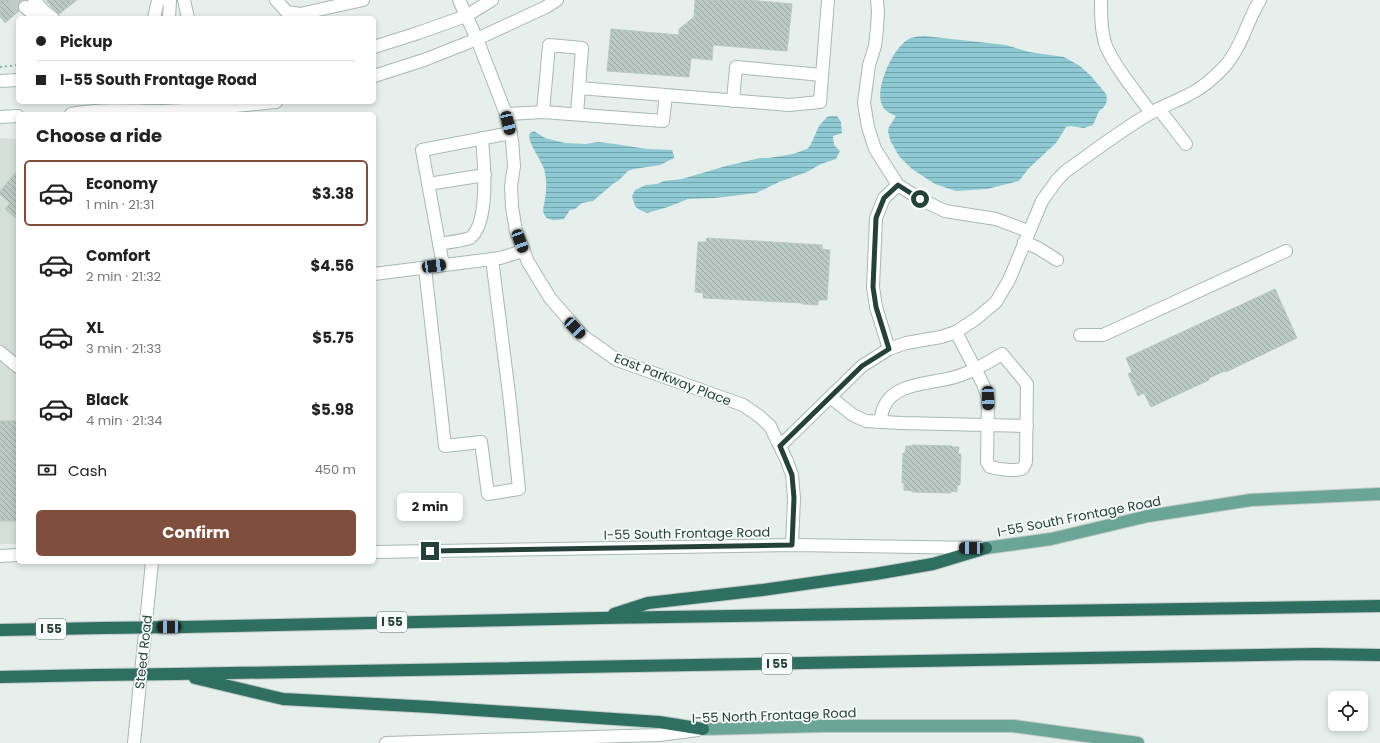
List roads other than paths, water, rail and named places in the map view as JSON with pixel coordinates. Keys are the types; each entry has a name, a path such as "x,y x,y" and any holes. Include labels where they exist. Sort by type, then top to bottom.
{"highway":[{"path":"601,618 648,603 762,590 875,574 933,564 986,548"},
{"name":"I 55","path":"0,630 601,618 1380,606"},
{"name":"I 55","path":"0,677 1315,654 1379,655"},
{"path":"176,674 283,699 659,722 703,729"}],"main road":[{"name":"I-55 South Frontage Road","path":"986,548 1051,539 1148,516 1251,500 1380,494"},
{"name":"I-55 North Frontage Road","path":"703,729 822,726 1013,726 1138,743"}],"street":[{"path":"43,0 52,16"},
{"path":"154,16 156,4 159,0"},
{"path":"169,16 170,0"},
{"path":"184,0 188,16"},
{"path":"276,0 287,12 300,14 363,0"},
{"name":"East Parkway Place","path":"459,0 477,39 506,114 511,133 514,166 512,207 516,231 523,251 537,277 550,298 583,336 617,360 743,406 759,416 770,426 792,475 794,498 792,545"},
{"path":"376,46 466,16 492,0"},
{"path":"376,75 424,60 477,39 546,7 557,0"},
{"path":"579,88 789,105 820,102 828,0"},
{"path":"877,0 878,12 875,46 869,65 864,103 868,127 875,149 898,185 920,199 945,211 996,219 1026,237 1038,248 1057,260"},
{"path":"1101,0 1100,17 1106,45 1120,70 1186,144"},
{"path":"780,446 862,366 889,349 906,343 956,332 977,318 996,302 1009,280 1042,200 1057,180 1099,147 1155,111 1188,95 1209,82 1226,64 1236,50 1260,0"},
{"path":"27,5 49,16"},
{"path":"27,5 35,16"},
{"path":"27,5 31,12 41,16"},
{"path":"543,112 549,45 582,48 577,114"},
{"path":"733,101 736,67 822,75"},
{"path":"0,81 16,80"},
{"path":"506,114 543,112 663,121 666,95"},
{"path":"80,112 89,110 159,109 216,111 263,104"},
{"path":"0,117 16,116"},
{"path":"443,265 422,150 511,133"},
{"path":"439,244 469,238 479,226 484,200 485,175 482,138"},
{"path":"428,184 485,175"},
{"path":"889,349 876,307 873,287 876,218 884,198 898,185"},
{"path":"376,274 500,258 523,251"},
{"path":"1080,336 1103,335 1286,251"},
{"path":"425,268 445,446 481,442 488,494 519,489 510,402 492,259"},
{"path":"880,422 883,407 890,396 911,386 955,377 976,369 1002,354 1027,384 1026,462 1023,467 1016,470 990,467 987,462 988,398 976,369 956,332"},
{"path":"0,352 16,365"},
{"path":"830,397 853,415 866,421 987,426 1027,426"},
{"name":"I-55 South Frontage Road","path":"376,552 792,545 986,548"},
{"path":"0,556 16,555"},
{"name":"Steed Road","path":"134,743 152,564"},
{"name":"I-55 North Frontage Road","path":"386,743 539,741 659,736 703,729"}],"water":[{"path":"925,36 1006,45 1029,52 1064,57 1080,66 1091,76 1106,94 1106,104 1099,111 1093,125 1084,128 1070,126 1066,127 1056,143 1028,169 1019,181 987,189 956,191 935,184 912,169 899,156 890,140 888,131 896,116 884,109 880,91 882,81 890,61 901,45 911,38"},
{"path":"837,116 841,122 842,133 833,136 834,145 840,151 836,159 821,164 807,172 779,182 756,193 715,198 688,199 647,213 635,206 632,196 635,190 646,185 682,179 726,166 760,158 793,154 807,149 810,146 819,126 827,117"},
{"path":"534,131 545,138 565,143 586,144 598,142 647,149 672,150 674,158 660,165 628,171 593,201 582,203 575,209 570,210 564,219 550,219 545,216 543,210 546,190 544,169 529,136 530,133"}],"tunnel":[{"path":"11,0 20,11"}]}
